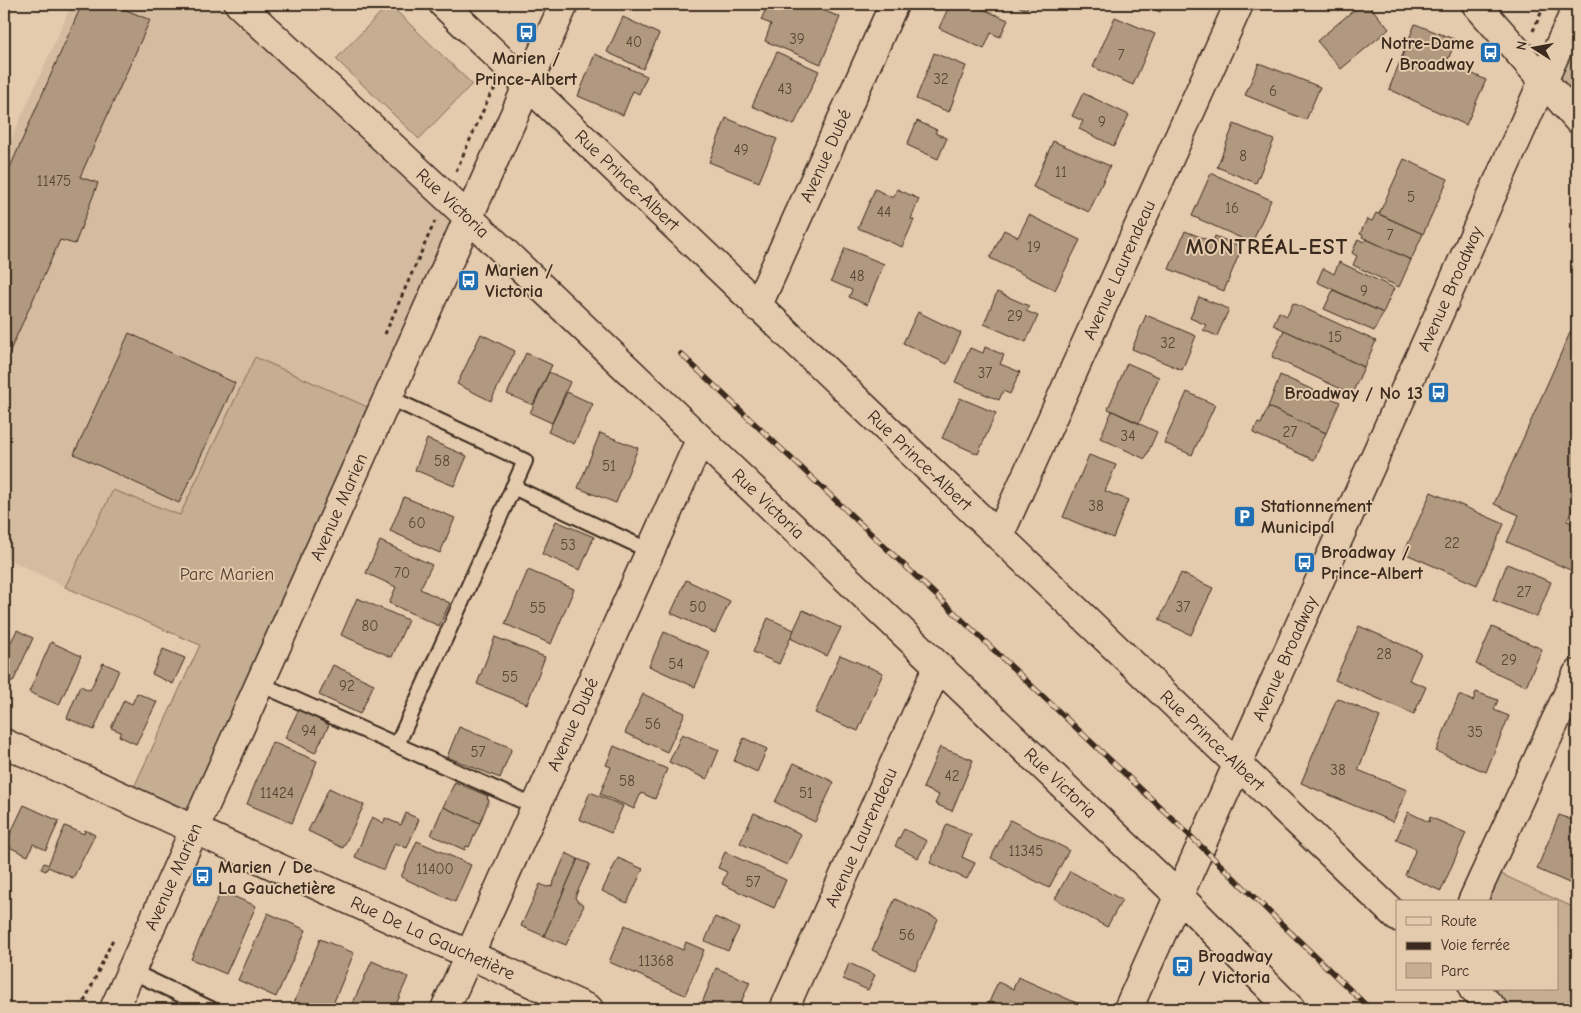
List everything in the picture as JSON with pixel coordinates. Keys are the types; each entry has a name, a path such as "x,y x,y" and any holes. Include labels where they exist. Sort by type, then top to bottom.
{"street":[{"name":"Rue Victoria","path":"239,4 468,217 1179,896 1291,1009"},
{"name":"Rue Prince-Albert","path":"443,4 757,307 1396,916"},
{"name":"Avenue Marien","path":"114,1009 564,4"},
{"name":"Avenue Dubé","path":"757,307 894,4"},
{"name":"Avenue Laurendeau","path":"999,536 1239,4"},
{"path":"1476,4 1577,119"},
{"name":"Avenue Broadway","path":"1128,1009 1577,7"},
{"name":"Avenue Dubé","path":"445,1009 700,440"},
{"name":"Avenue Laurendeau","path":"784,1009 938,666"},
{"path":"1473,900 1577,674"},
{"name":"Rue De La Gauchetière","path":"4,743 194,831 590,1009"},
{"path":"1474,990 1493,1009"}],"lane":[{"path":"388,397 525,461 397,745"},
{"path":"513,488 650,551"},
{"path":"260,684 536,807"},
{"path":"131,971 212,1009"}],"path":[{"path":"1540,14 1545,4"}],"shaded area":[{"path":"72,4 239,4 468,217 381,413 255,357 180,516 113,490 65,587 4,557 4,155"}],"green space":[{"path":"389,4 472,84 419,139 336,59"},
{"path":"1577,28 1577,119 1543,81"},
{"name":"Parc Marien","path":"255,357 381,413 194,831 128,800 200,645 65,587 113,490 180,515"},
{"path":"1488,868 1557,900 1473,900"},
{"path":"1558,900 1577,909 1577,1009 1493,1009 1474,990 1558,990"}],"building":[{"path":"82,4 112,4 150,20 80,177 98,183 75,244 60,240 4,364 4,181"},
{"path":"768,4 780,9 783,4 807,4 840,17 821,64 765,41 771,24 761,20"},
{"path":"950,4 971,4 1008,20 1000,37 991,33 984,49 939,28"},
{"path":"1014,4 1029,4 1026,10"},
{"path":"1142,4 1164,4 1160,12"},
{"path":"1361,4 1368,4 1389,29 1341,69 1317,41"},
{"path":"623,17 659,34 643,69 607,52"},
{"path":"1115,17 1155,34 1133,85 1093,67"},
{"path":"1415,24 1456,40 1447,62 1486,80 1466,125 1389,89"},
{"path":"777,52 819,71 794,125 752,106"},
{"path":"934,53 966,66 949,112 916,99"},
{"path":"595,54 647,76 639,94 633,91 623,115 578,96"},
{"path":"1259,63 1320,87 1306,120 1245,95"},
{"path":"1083,93 1129,115 1114,146 1079,129 1083,121 1072,116"},
{"path":"726,118 777,139 759,182 709,162"},
{"path":"917,121 937,130 935,133 947,138 938,159 907,145"},
{"path":"1234,124 1274,140 1256,183 1217,167"},
{"path":"1053,141 1110,166 1089,212 1033,187"},
{"path":"1404,159 1448,179 1423,234 1379,214"},
{"path":"1211,173 1271,200 1252,243 1192,216"},
{"path":"875,189 893,198 897,189 919,199 911,219 914,220 902,247 858,228"},
{"path":"1376,213 1423,234 1411,260 1362,237 1363,235 1360,234 1367,219 1372,221"},
{"path":"1029,215 1080,240 1055,290 990,258 1004,230 1018,237"},
{"path":"1185,231 1213,242 1215,236 1242,247 1224,291 1169,269"},
{"path":"1358,239 1364,242 1366,239 1411,260 1399,287 1353,265 1357,256 1352,253"},
{"path":"845,248 884,264 867,305 849,297 852,290 831,281"},
{"path":"1339,262 1394,288 1383,313 1317,282 1323,268 1334,274"},
{"path":"1333,290 1383,313 1374,331 1324,309"},
{"path":"997,292 1029,306 1026,311 1038,316 1026,342 984,324"},
{"path":"1199,297 1229,309 1217,336 1203,330 1206,325 1190,318"},
{"path":"1293,303 1376,341 1364,367 1273,325 1279,312 1287,316"},
{"path":"918,312 961,333 947,364 903,343"},
{"path":"1146,315 1196,336 1182,370 1132,349"},
{"path":"1577,317 1577,498 1567,521 1577,525 1577,573 1507,542 1519,515 1494,504"},
{"path":"1284,330 1364,367 1352,394 1272,357"},
{"path":"129,333 235,383 179,503 74,454"},
{"path":"481,334 515,351 491,401 457,384"},
{"path":"985,347 1004,355 1000,364 1020,372 1010,394 1003,391 999,400 955,382 970,348 983,353"},
{"path":"526,353 552,365 533,405 507,394"},
{"path":"1127,363 1159,377 1139,423 1108,409"},
{"path":"549,372 570,382 552,423 530,413"},
{"path":"1280,375 1340,402 1326,433 1268,407"},
{"path":"567,392 593,404 574,444 548,432"},
{"path":"1187,392 1215,405 1192,455 1164,443"},
{"path":"960,398 996,413 978,454 942,438"},
{"path":"1268,407 1326,433 1314,460 1253,433 1258,423 1261,424"},
{"path":"1112,411 1157,432 1145,459 1100,438"},
{"path":"600,433 638,448 616,503 578,488"},
{"path":"427,439 467,456 454,486 415,470"},
{"path":"1089,455 1116,465 1105,491 1128,500 1113,538 1063,517"},
{"path":"1431,492 1504,524 1477,585 1404,553"},
{"path":"404,497 455,518 440,553 390,531"},
{"path":"556,521 594,537 580,570 542,554"},
{"path":"380,541 432,565 420,589 450,603 439,626 389,603 396,587 366,573"},
{"path":"1507,564 1551,582 1537,617 1493,600"},
{"path":"528,570 574,589 551,644 505,624"},
{"path":"1181,573 1213,588 1191,635 1159,620"},
{"path":"686,580 730,601 715,633 671,613"},
{"path":"357,598 408,620 392,657 341,635"},
{"path":"803,610 841,628 827,656 790,638"},
{"path":"768,618 794,630 779,664 753,652"},
{"path":"1359,626 1421,653 1409,680 1426,687 1414,714 1335,680"},
{"path":"1492,627 1542,649 1526,686 1476,664"},
{"path":"17,630 33,638 13,682 4,678 4,639 11,642"},
{"path":"664,632 710,652 695,687 649,666"},
{"path":"495,637 545,657 527,704 477,684"},
{"path":"51,642 81,656 59,705 29,692"},
{"path":"163,649 185,658 173,684 152,674"},
{"path":"840,655 883,673 858,731 815,713"},
{"path":"103,663 119,670 94,730 67,718 80,686 90,690"},
{"path":"333,665 374,684 360,714 319,695"},
{"path":"1476,692 1498,700 1494,710 1509,716 1486,772 1436,751 1459,695 1473,701"},
{"path":"137,693 157,702 136,744 119,736 121,732 111,728 124,700 132,704"},
{"path":"643,694 685,713 667,752 625,733"},
{"path":"1337,698 1380,717 1358,770 1407,790 1393,822 1301,783"},
{"path":"299,709 329,725 315,753 285,738"},
{"path":"459,727 512,748 500,778 447,757"},
{"path":"682,734 719,750 707,779 669,762"},
{"path":"744,738 767,749 757,772 734,761"},
{"path":"272,742 317,761 292,823 247,804"},
{"path":"614,746 667,769 655,799 641,793 634,809 600,794 611,767 606,765"},
{"path":"940,747 973,760 952,811 935,804 939,795 923,788"},
{"path":"794,763 834,782 815,822 775,802"},
{"path":"455,782 488,796 487,799 489,800 480,823 443,807"},
{"path":"329,788 364,805 343,848 308,831"},
{"path":"590,792 623,806 611,833 579,819"},
{"path":"24,805 59,821 46,850 33,844 28,856 5,845"},
{"path":"443,807 480,823 469,847 466,846 465,850 431,835"},
{"path":"1408,812 1429,822 1430,817 1466,833 1441,891 1405,875 1416,849 1396,840"},
{"path":"406,813 419,819 407,848 395,843 384,870 355,857 372,817 384,823 385,818 401,825"},
{"path":"754,813 801,834 787,865 740,843"},
{"path":"1559,815 1577,822 1576,886 1537,869"},
{"path":"1010,820 1069,850 1049,888 991,858"},
{"path":"947,824 971,835 962,857 975,863 967,879 930,863"},
{"path":"65,826 84,834 85,830 95,835 73,878 48,867 46,871 41,869 44,863 48,865"},
{"path":"904,829 927,841 918,858 895,846"},
{"path":"417,841 471,865 455,902 401,877"},
{"path":"725,852 786,880 774,908 722,884 727,872 718,868"},
{"path":"566,853 578,859 544,936 521,926 540,884 547,887 552,886"},
{"path":"618,858 643,869 627,903 602,891"},
{"path":"578,859 590,864 575,897 577,901 584,905 566,945 544,936"},
{"path":"1070,871 1122,900 1107,927 1055,899"},
{"path":"221,891 256,906 226,974 191,959"},
{"path":"895,899 938,919 915,970 872,950"},
{"path":"268,913 306,930 276,997 238,980"},
{"path":"715,917 739,928 728,951 705,941"},
{"path":"625,925 683,950 686,942 704,950 685,995 609,962"},
{"path":"320,939 354,953 331,1009 292,1008"},
{"path":"372,961 408,977 394,1009 350,1009"},
{"path":"849,963 875,975 868,990 843,979"},
{"path":"716,968 750,982 738,1009 700,1008"},
{"path":"1018,977 1079,1004 1076,1009 993,1009 987,1007 998,982 1013,989"}],"railway":[{"path":"681,354 1180,826 1370,1009"}],"place":[{"name":"Marien / Prince-Albert","path":"526,33"},
{"name":"Notre-Dame / Broadway","path":"1490,53"},
{"name":"Marien / Victoria","path":"469,280"},
{"name":"Broadway / No 13","path":"1439,393"},
{"name":"Stationnement Municipal","path":"1245,516"},
{"name":"Broadway / Prince-Albert","path":"1305,562"},
{"name":"Marien / De La Gauchetière","path":"202,877"},
{"name":"Broadway / Victoria","path":"1182,966"}],"district":[{"name":"MONTRÉAL-EST","path":"1267,246"}]}
